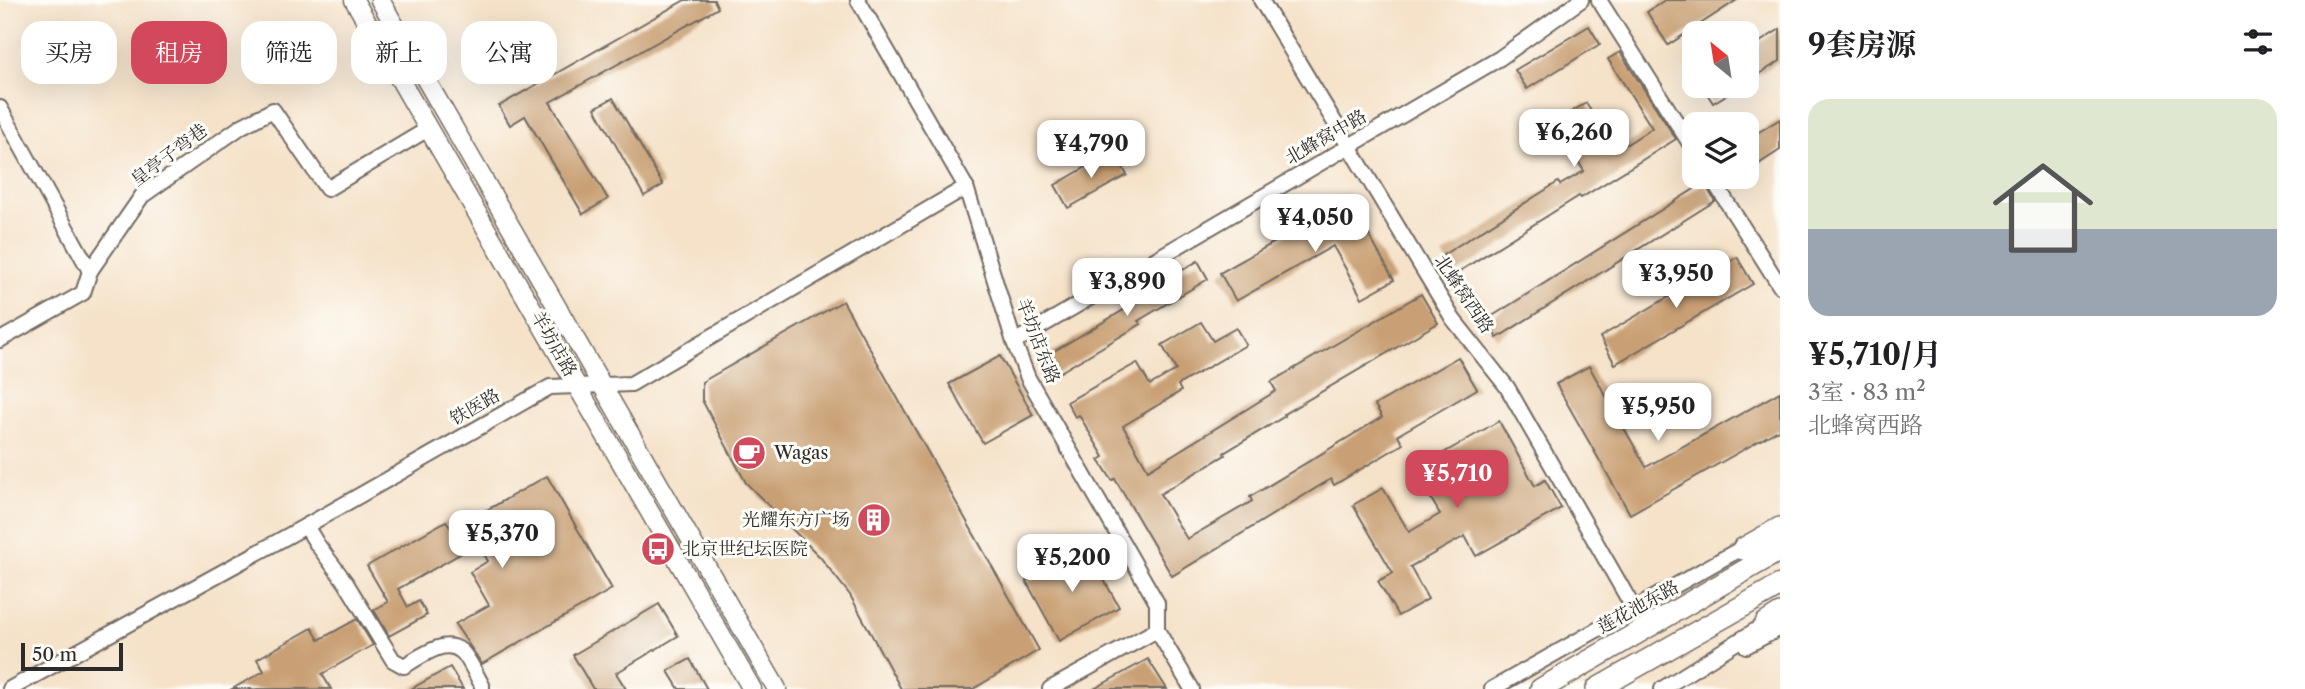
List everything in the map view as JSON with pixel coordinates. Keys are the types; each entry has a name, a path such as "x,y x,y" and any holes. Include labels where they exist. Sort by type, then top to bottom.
{"highway":[{"path":"1743,549 1780,528"},
{"name":"莲花池东路","path":"1541,689 1780,550"},
{"path":"1597,689 1780,584"}],"main road":[{"name":"羊坊店路","path":"354,0 752,689"},
{"name":"羊坊店路","path":"380,0 777,689"}],"street":[{"name":"羊坊店东路","path":"858,0 966,187 1014,342 1028,378 1157,603 1157,629 1192,689"},
{"name":"北蜂窝西路","path":"1261,0 1453,319 1507,387 1634,609"},
{"name":"北蜂窝中路","path":"1014,342 1500,58 1581,0"},
{"path":"1599,0 1682,131"},
{"path":"0,108 90,271 83,293 0,340"},
{"name":"皇亭子弯巷","path":"90,271 142,196 242,126 272,110 327,189 428,130"},
{"name":"铁医路","path":"10,689 306,526 550,387 631,384 966,187"},
{"path":"1719,189 1780,286"},
{"name":"莲花池东路","path":"1492,689 1743,549 1780,519"},
{"path":"306,526 346,583 393,660 404,666 440,647 449,646 462,651 482,689"},
{"path":"1727,657 1776,620"},
{"path":"1662,689 1776,620"},
{"path":"1050,689 1157,629"},
{"path":"1647,689 1690,663 1705,661"},
{"path":"1509,689 1520,673"}],"building":[{"path":"685,0 714,0 718,8 550,102 608,199 583,214 525,116 510,125 499,106 538,84 557,84 557,73"},
{"path":"1665,0 1737,0 1705,21 1682,21 1682,36 1668,45 1647,12"},
{"path":"1589,26 1600,44 1527,89 1515,70"},
{"path":"1780,29 1780,61 1759,74 1759,43"},
{"path":"1620,52 1676,139 1455,274 1443,255 1558,182 1560,185 1584,171 1554,122 1586,103 1616,151 1652,128 1608,59"},
{"path":"613,98 663,185 644,196 595,108"},
{"path":"1780,119 1780,150 1759,164 1759,132"},
{"path":"1114,151 1127,175 1068,208 1055,185"},
{"path":"1694,189 1708,189 1715,201 1497,338 1486,320"},
{"path":"1349,200 1394,280 1362,298 1333,246 1236,301 1220,273"},
{"path":"1737,257 1753,284 1615,364 1600,337"},
{"path":"1198,261 1208,279 1138,321 1141,324 1057,374 1046,356 1142,299 1140,295"},
{"path":"1421,294 1438,323 1284,414 1285,416 1224,453 1225,455 1160,494 1187,539 1252,501 1250,497 1382,417 1375,405 1458,357 1477,389 1398,435 1403,444 1334,485 1331,479 1172,576 1115,479 1112,480 1099,460 1104,457 1079,415 1075,417 1067,402 1137,363 1150,385 1176,370 1162,345 1201,322 1213,341 1236,328 1246,345 1178,385 1181,391 1123,426 1148,470 1276,391 1271,382"},
{"name":"光耀东方广场","path":"843,301 1039,650 973,689 901,689 850,595 820,557 746,483 702,400 702,382"},
{"path":"1000,356 1033,415 983,443 949,384"},
{"path":"1589,366 1646,467 1780,392 1780,429 1630,514 1556,384"},
{"path":"1499,421 1535,486 1545,480 1561,508 1476,556 1465,536 1410,567 1428,599 1398,616 1378,581 1393,573 1353,505 1383,488 1409,532 1440,514 1414,470"},
{"path":"547,476 612,589 482,664 455,624 489,605 470,572 488,561 478,544 398,589 408,607 419,601 427,615 389,636 374,610 388,602 367,566 446,521 452,530"},
{"path":"1086,547 1119,607 1059,641 1026,581"},
{"path":"659,604 678,636 616,673 626,689 593,689 573,655"},
{"path":"357,619 373,645 322,674 331,689 232,689 264,671 257,659 312,628 319,640"},
{"path":"690,659 707,689 679,689 668,671"},
{"path":"1148,659 1167,689 1094,689"},
{"path":"450,667 463,689 411,689"}],"place":[{"name":"Wagas","path":"749,453"},
{"name":"光耀东方广场","path":"874,520"},
{"name":"北京世纪坛医院","path":"658,549"}]}
